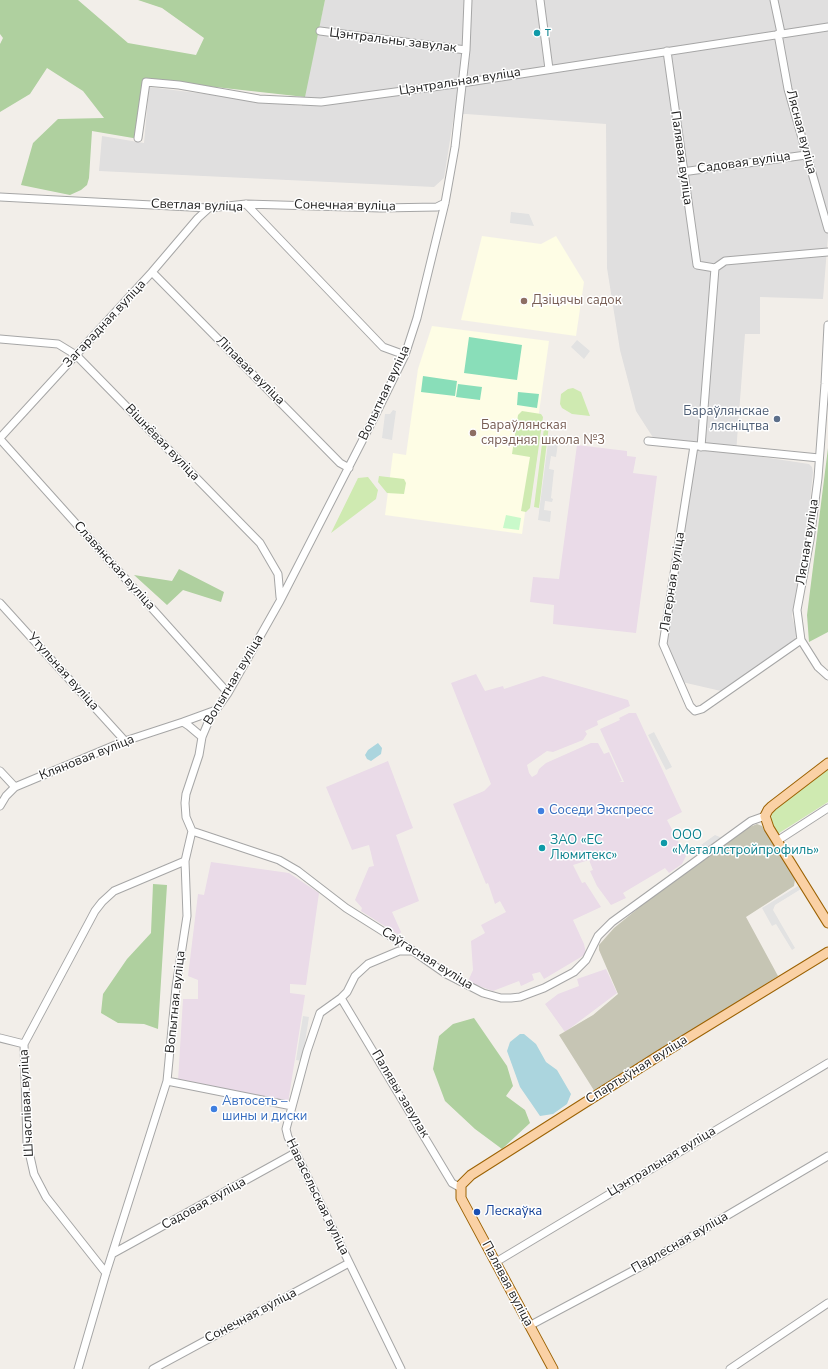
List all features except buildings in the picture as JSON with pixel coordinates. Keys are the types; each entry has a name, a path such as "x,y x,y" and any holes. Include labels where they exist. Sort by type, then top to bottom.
{"main road":[{"path":"828,763 767,813 766,822 828,923"},
{"name":"Спартыўная вуліца","path":"461,1188 465,1179 471,1175 660,1055 828,952"},
{"name":"Палявая вуліца","path":"461,1188 461,1198 553,1369"}],"street":[{"path":"462,83 466,50 468,0"},
{"path":"540,0 549,69"},
{"name":"Лясная вуліца","path":"774,0 788,89 828,229"},
{"name":"Цэнтральная вуліца","path":"138,138 146,82 179,85 259,99 306,103 321,102 462,83 828,27"},
{"name":"Цэнтральны завулак","path":"320,31 466,50"},
{"name":"Палявая вуліца","path":"667,51 682,172 697,265 714,268"},
{"name":"Вопытная вуліца","path":"78,1369 106,1273 167,1081 176,987 187,916 185,861 192,831 186,817 185,803 199,755 202,737 208,723 228,693 280,601 349,468 404,355 417,318 445,203 455,147 462,83"},
{"name":"Садовая вуліца","path":"682,172 806,155"},
{"name":"Светлая вуліца","path":"0,197 209,208 246,204 383,347 404,355"},
{"name":"Сонечная вуліца","path":"246,204 381,208 437,206 445,203"},
{"name":"Загарадная вуліца","path":"0,439 209,208"},
{"path":"714,268 725,261 828,252"},
{"name":"Лагерная вуліца","path":"714,268 697,446 663,644 690,706 695,711 702,709 801,640"},
{"name":"Ліпавая вуліца","path":"152,272 340,463 349,468"},
{"name":"Лясная вуліца","path":"801,640 797,610 810,540 825,384 828,325"},
{"name":"Вішнёвая вуліца","path":"0,339 58,344 76,355 260,543 278,574 280,601"},
{"name":"Славянская вуліца","path":"0,439 228,693"},
{"path":"648,441 818,458"},
{"name":"Утульная вуліца","path":"0,603 125,741"},
{"path":"801,640 818,668 828,676"},
{"name":"Кляновая вуліца","path":"0,806 6,796 15,787 125,741 217,710"},
{"path":"183,722 202,737"},
{"path":"0,771 15,787"},
{"path":"777,841 828,808"},
{"name":"Саўгасная вуліца","path":"192,831 279,860 298,871 346,908 451,977 487,994 511,998 537,991 557,983 574,972 586,960 598,936 620,916 751,821 767,813"},
{"name":"Шчаслівая вуліца","path":"106,1273 46,1197 34,1174 28,1143 24,1044 95,911 102,902 114,892 185,861"},
{"name":"Навасельская вуліца","path":"399,1369 295,1153 286,1129 307,1051 320,1014 347,992 355,976 368,964 399,951 411,951"},
{"name":"Палявы завулак","path":"341,998 452,1183 461,1188"},
{"path":"0,1038 24,1044"},
{"name":"Цэнтральная вуліца","path":"496,1262 828,1063"},
{"path":"167,1081 292,1106"},
{"name":"Садовая вуліца","path":"112,1254 295,1153"},
{"name":"Падлесная вуліца","path":"530,1326 638,1268 828,1156"},
{"name":"Сонечная вуліца","path":"153,1369 349,1263"},
{"path":"730,1369 828,1303"}],"shaded area":[{"path":"325,0 828,0 828,236 823,299 760,297 760,334 745,334 736,453 809,464 812,467 813,472 806,540 792,616 797,634 795,639 721,691 682,682 666,643 697,443 654,439 636,411 620,350 607,268 606,124 466,114 454,115 444,178 434,187 99,171 102,136 144,143 149,87 302,106"},
{"path":"511,212 529,214 534,226 510,223"},
{"name":"Дзіцячы садок","path":"482,236 541,244 556,236 584,282 576,336 461,320"},
{"name":"Бараўлянская сярэдняя школа №3","path":"432,326 549,341 522,534 385,515 393,453 406,455 418,369"},
{"path":"577,340 590,351 584,359 571,347"},
{"path":"393,410 396,411 392,440 382,438 385,414 390,414"},
{"path":"549,435 559,436 556,457 551,456 549,469 554,470 551,498 553,499 552,502 545,501 544,510 551,511 550,522 538,520"},
{"path":"577,445 627,451 627,456 636,457 633,473 657,476 636,633 553,624 554,605 530,602 533,577 559,579"},
{"path":"476,674 485,691 503,686 504,689 543,676 628,700 630,706 597,721 598,725 585,731 587,734 583,740 553,752 547,751 527,765 529,773 532,777 537,774 539,769 546,763 591,743 598,743 604,754 609,752 622,781 619,782 624,782 600,729 620,720 619,718 629,713 636,713 682,812 667,820 686,856 682,864 669,873 665,868 623,893 626,898 611,905 597,886 590,871 593,870 589,860 573,865 582,883 585,882 601,907 573,920 584,944 586,954 544,979 540,972 532,974 534,980 521,986 519,981 493,991 471,983 469,979 473,970 471,941 485,933 481,925 506,912 500,901 495,904 488,883 486,884 453,804 484,791 491,784 451,683"},
{"path":"654,732 672,767 666,770 648,735"},
{"path":"388,761 413,828 396,835 419,901 392,912 401,932 399,935 361,911 362,908 355,900 369,867 374,866 369,845 352,850 326,787"},
{"path":"757,824 762,826 795,879 794,886 746,917 778,976 595,1092 559,1035 593,1015 618,994 599,950 599,945 614,928 646,902 745,829"},
{"path":"715,835 722,838 702,853 694,850"},
{"path":"211,862 289,873 319,893 306,985 290,984 290,993 305,995 288,1103 178,1081 183,999 198,999 198,980 188,976 198,894 204,895"},
{"path":"798,886 801,889 775,905 773,910 795,948 792,950 776,924 772,926 762,908"},
{"path":"606,969 617,993 565,1032 545,1004 558,994 579,986 577,979"},
{"path":"303,1016 309,1017 302,1061 296,1060"}],"green space":[{"path":"0,0 78,0 128,43 196,55 204,38 162,8 138,0 325,0 305,97 143,79 136,137 133,138 92,131 89,178 87,185 81,190 70,195 21,185 33,143 58,119 104,118 83,91 47,68 30,94 0,112 0,44 3,38 0,34"},
{"path":"469,337 522,345 517,380 464,373"},
{"path":"423,376 457,381 455,396 421,392"},
{"path":"458,384 482,387 480,400 456,397"},
{"path":"573,388 581,392 590,416 572,414 562,408 560,404 561,394 568,389"},
{"path":"518,392 539,394 537,408 517,405"},
{"path":"522,411 541,414 543,417 530,508 526,512 521,511 530,457 512,454 518,415"},
{"path":"549,425 539,508 534,507 544,428"},
{"path":"828,448 828,632 809,642 807,615"},
{"path":"379,476 404,479 406,483 404,494 387,493 378,482"},
{"path":"368,477 378,490 376,499 331,533 358,478"},
{"path":"506,515 521,518 519,530 503,528"},
{"path":"179,569 224,592 221,602 183,590 167,605 134,575 172,581"},
{"path":"828,768 828,802 776,835 771,820 772,810"},
{"path":"153,884 167,885 158,1029 144,1024 118,1023 101,1013 103,994 127,959 151,933"},
{"path":"474,1018 507,1066 513,1086 506,1096 525,1110 530,1123 502,1149 475,1129 445,1101 433,1069 439,1036 453,1024"}],"water":[{"path":"378,743 382,748 381,754 371,761 367,759 365,755 368,750"},
{"path":"520,1034 524,1034 536,1044 546,1062 557,1070 571,1094 567,1104 553,1114 540,1116 520,1087 507,1051 510,1042"}],"place":[{"name":"т","path":"537,33"},
{"name":"Дзіцячы садок","path":"524,301"},
{"name":"Бараўлянскае лясніцтва","path":"777,419"},
{"name":"Бараўлянская сярэдняя школа №3","path":"473,433"},
{"name":"Соседи Экспресс","path":"541,811"},
{"name":"ООО «Металлстройпрофиль»","path":"664,843"},
{"name":"ЗАО «ЕС Люмитекс»","path":"542,848"},
{"name":"Автосеть – шины и диски","path":"214,1109"},
{"name":"Лескаўка","path":"477,1212"}]}
